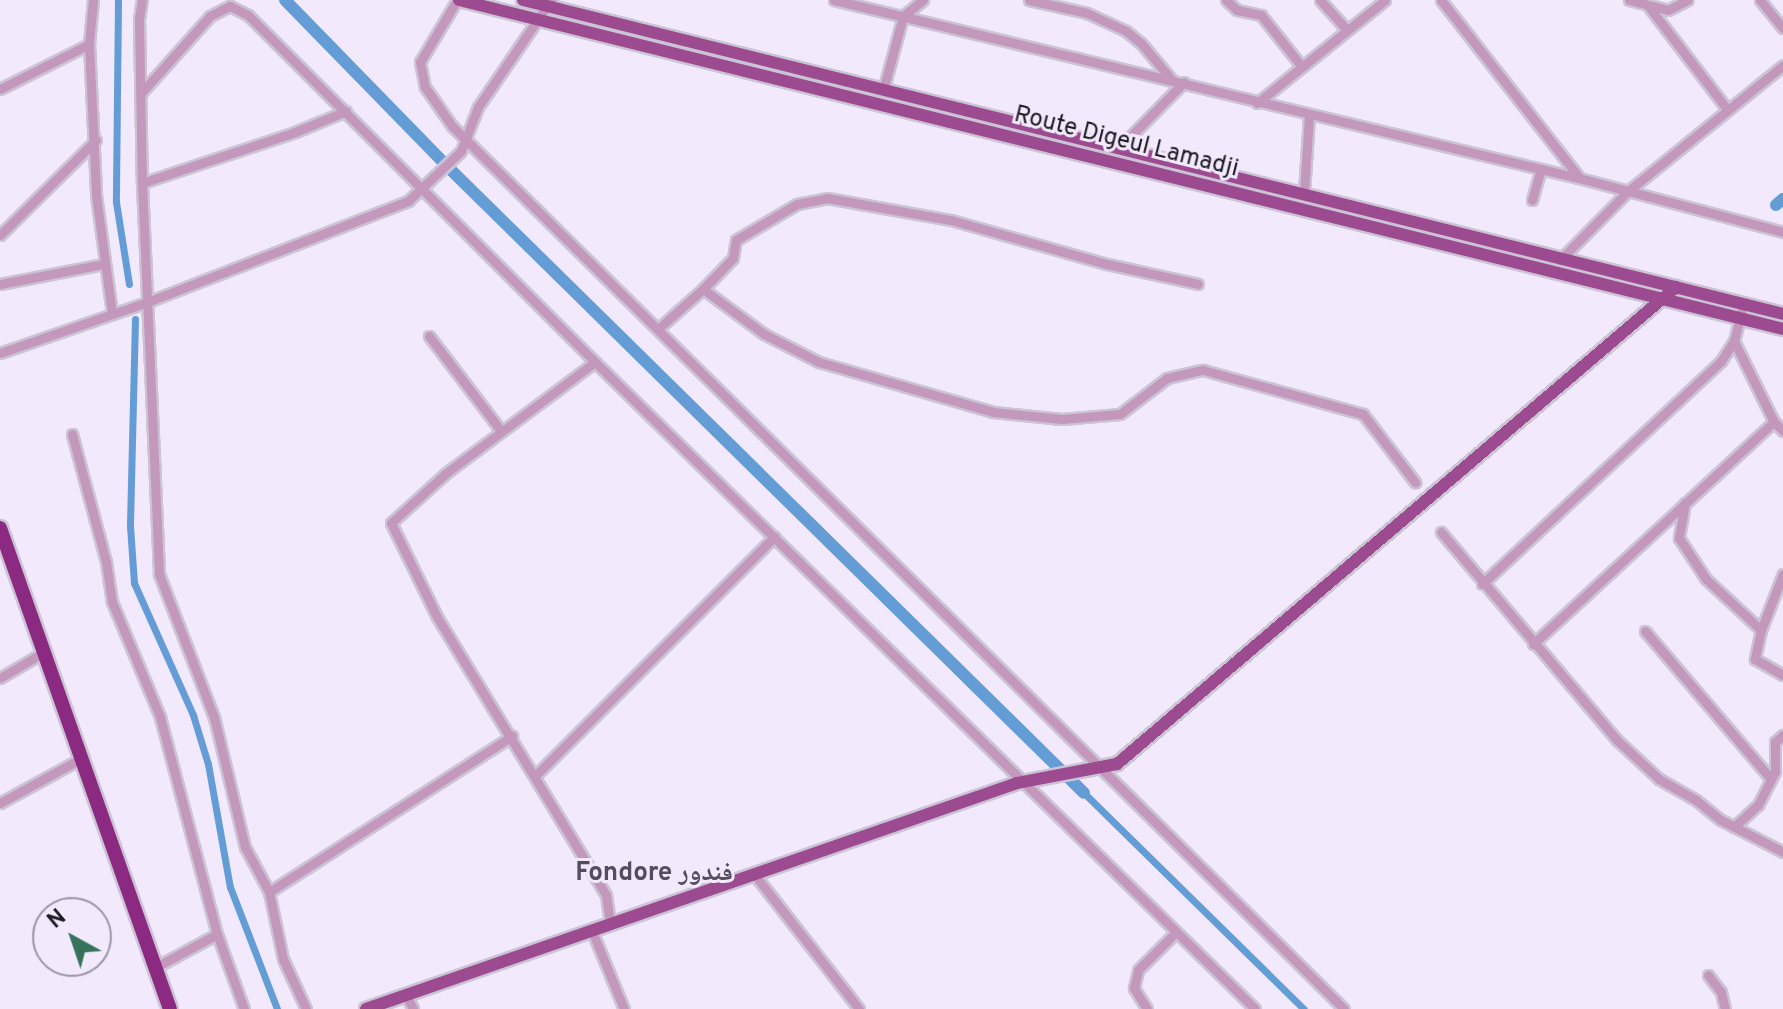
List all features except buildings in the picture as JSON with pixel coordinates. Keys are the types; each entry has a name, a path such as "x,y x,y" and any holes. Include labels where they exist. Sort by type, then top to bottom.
{"highway":[{"path":"0,528 170,1009"}],"main road":[{"name":"Route Digeul Lamadji","path":"458,0 1783,329"},
{"name":"Route Digeul Lamadji","path":"523,0 549,3 1783,314"},
{"path":"366,1009 1029,780 1117,764 1676,287"}],"street":[{"path":"93,0 89,44 96,140 96,195 112,314"},
{"path":"142,0 139,19 142,183 150,301 159,574 214,717 245,847 269,892 283,959 306,1009"},
{"path":"458,0 420,62 421,77 433,102 465,140 659,328 1097,767 1344,1009"},
{"path":"834,0 1172,79 1309,116 1579,178 1783,232"},
{"path":"884,87 903,16 923,0"},
{"path":"1029,0 1087,13 1126,31 1141,43 1172,79"},
{"path":"1226,0 1237,10 1261,15 1302,67"},
{"path":"1320,0 1347,30"},
{"path":"1257,103 1385,0"},
{"path":"1441,0 1579,178"},
{"path":"1634,1 1668,10 1688,0"},
{"path":"1760,0 1783,28"},
{"path":"0,353 150,301 384,212 424,189 454,160 478,107 549,3"},
{"path":"142,92 210,16 230,6 248,15 595,362 1029,780 1255,1009"},
{"path":"1649,7 1727,109"},
{"path":"0,89 89,44"},
{"path":"1560,260 1627,192 1783,65"},
{"path":"1120,147 1184,82"},
{"path":"142,183 295,132 346,111"},
{"path":"1304,193 1309,116"},
{"path":"0,235 96,140"},
{"path":"1532,200 1541,169"},
{"path":"659,328 729,264 736,240 797,204 827,198 951,220 1107,264 1198,284"},
{"path":"0,284 104,264"},
{"path":"703,289 764,334 819,362 993,412 1062,419 1109,418 1132,406 1167,378 1203,370 1293,394 1363,414 1415,482"},
{"path":"1482,584 1721,361 1734,341 1743,304"},
{"path":"429,336 501,431"},
{"path":"1734,341 1774,422 1783,431"},
{"path":"595,362 445,474 391,523 437,617 536,775 606,895 610,924"},
{"path":"1533,644 1774,422"},
{"path":"72,434 106,562 112,602 128,647 160,717 217,934 244,1009"},
{"path":"1685,503 1679,538 1706,579 1761,630"},
{"path":"1441,532 1617,740 1659,779 1734,827 1783,852"},
{"path":"536,775 774,537"},
{"path":"1783,574 1761,630 1755,659 1783,675"},
{"path":"1645,631 1771,779"},
{"path":"0,678 44,652"},
{"path":"269,892 512,736"},
{"path":"1734,827 1758,805 1775,771 1779,739"},
{"path":"1779,739 1783,753"},
{"path":"0,803 82,758"},
{"path":"754,874 859,1009"},
{"path":"592,931 624,1009"},
{"path":"1147,1009 1134,988 1138,970 1176,932"},
{"path":"156,967 217,934"},
{"path":"1708,975 1721,992 1725,1009"},
{"path":"406,995 413,1009"}],"waterway":[{"path":"118,0 116,202 129,284"},
{"path":"285,0 451,170 1084,793"},
{"path":"1776,205 1783,199"},
{"path":"135,319 130,526 134,583 193,715 208,764 230,887 277,1009"},
{"path":"1084,793 1304,1009"}],"district":[{"name":"Fondore فندور","path":"654,874"}]}
